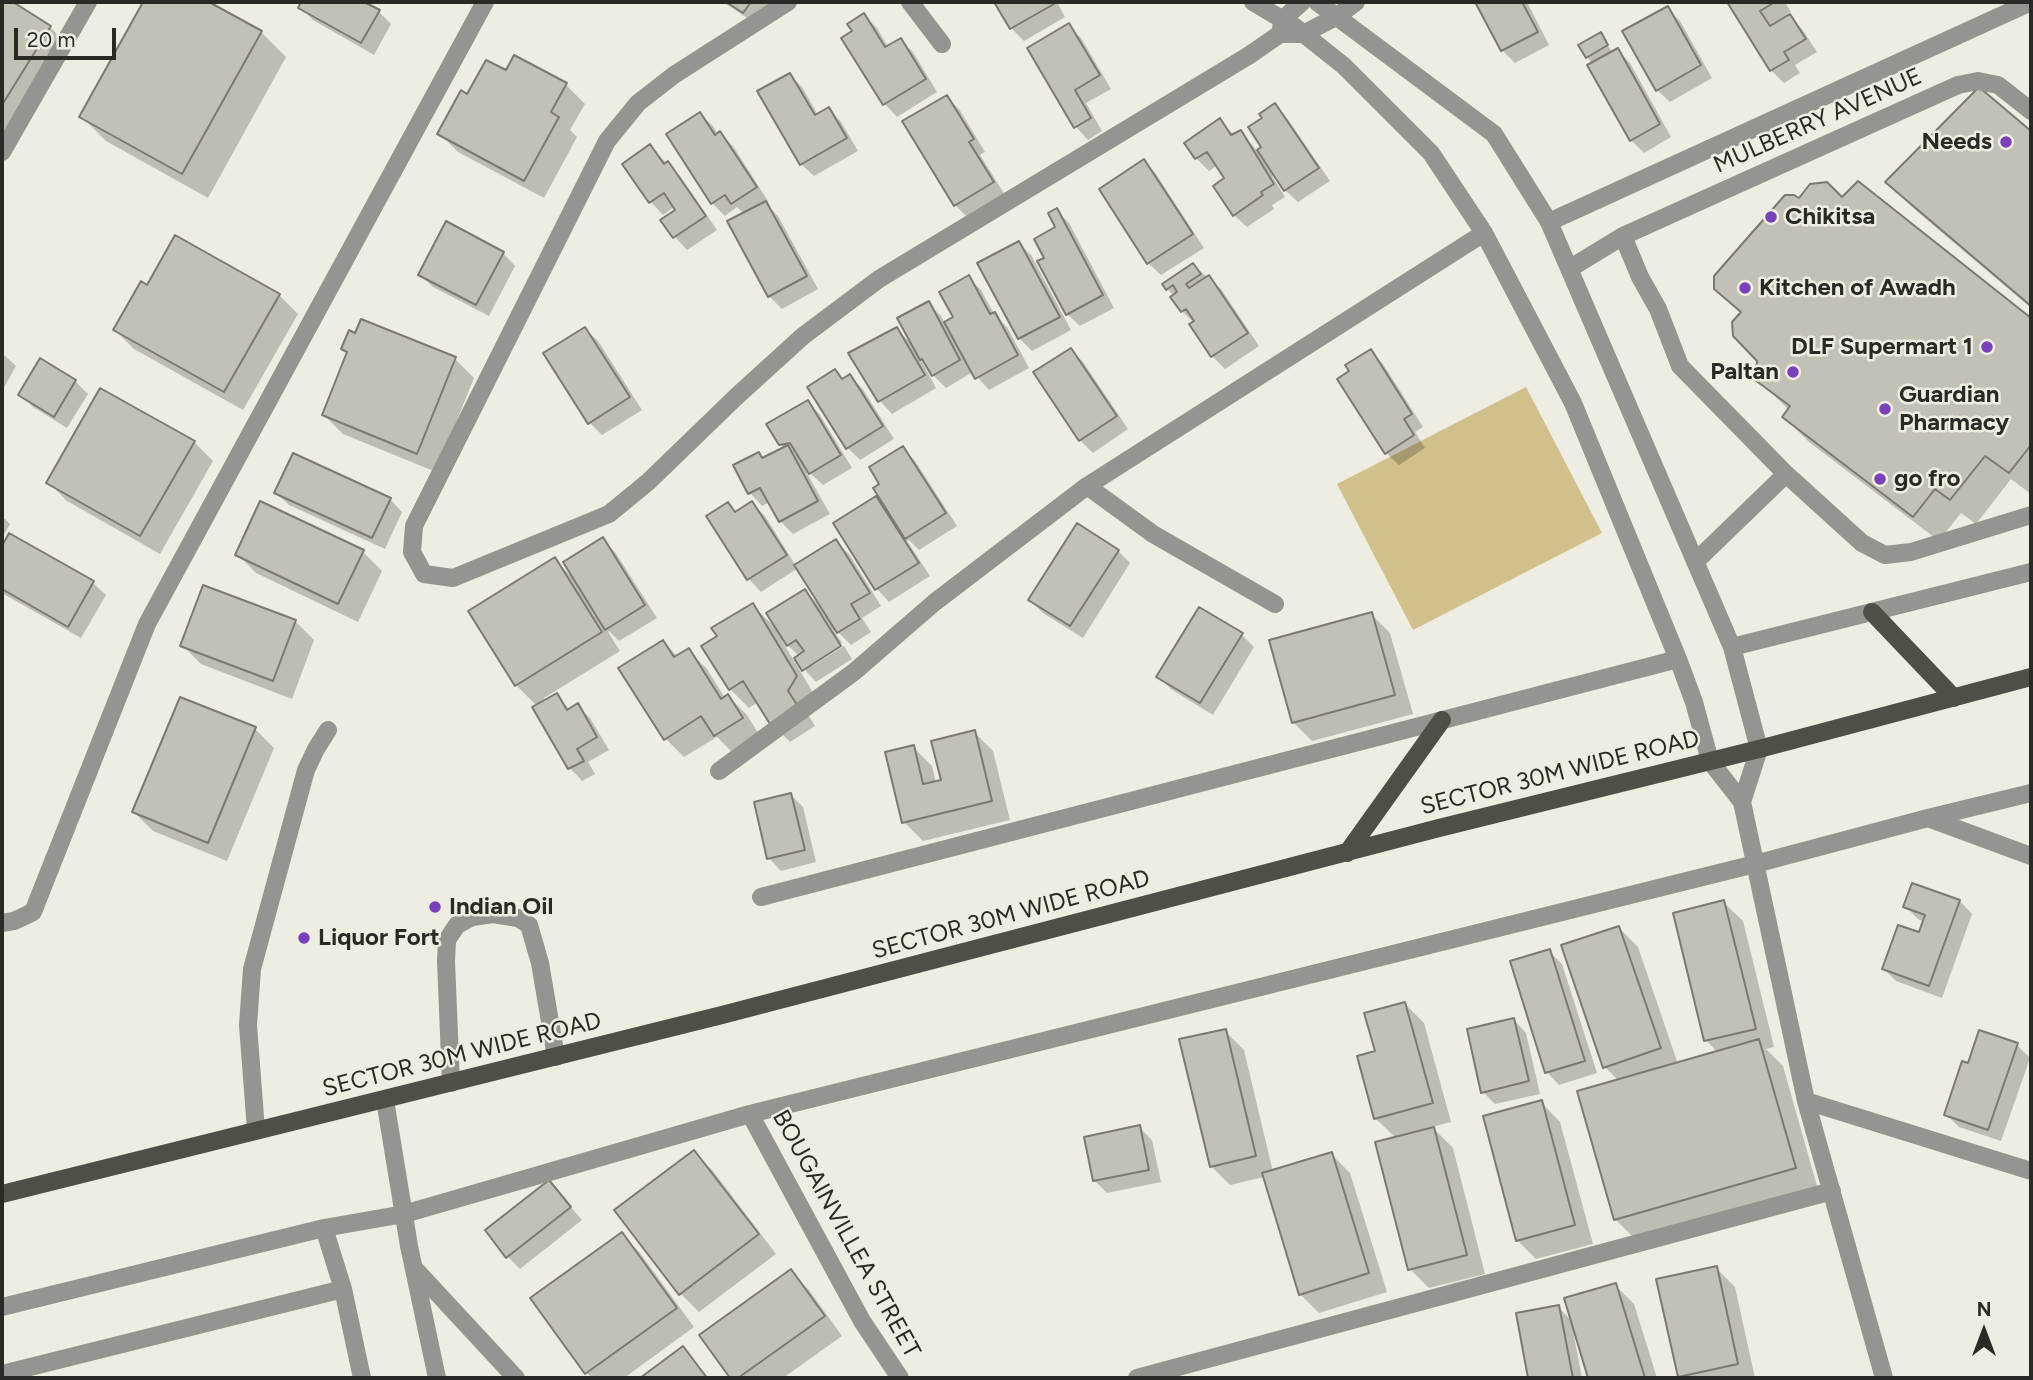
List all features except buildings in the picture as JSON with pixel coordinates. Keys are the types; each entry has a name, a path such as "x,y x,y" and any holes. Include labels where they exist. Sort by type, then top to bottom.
{"main road":[{"path":"1871,612 1954,698"},
{"name":"SECTOR 30M WIDE ROAD","path":"2,1194 556,1057 2031,677"},
{"path":"1347,853 1442,720"}],"street":[{"path":"2,152 88,2"},
{"path":"2,923 14,921 33,912 147,624 485,2"},
{"path":"788,2 674,75 638,103 607,141 414,526 412,552 424,574 453,578 609,514 648,482 803,336 879,279 1248,56 1281,27 1302,2"},
{"path":"911,2 942,44"},
{"path":"1253,2 1281,27 1303,34 1344,66 1431,153 1484,233 1573,403 1678,659 1694,702 1710,761 1742,802 1806,1101 1884,1378"},
{"path":"1317,2 1494,134 1549,222 1731,647 1759,749 1742,802"},
{"path":"1303,34 1336,17 1356,2"},
{"path":"1549,222 2031,2"},
{"name":"MULBERRY AVENUE","path":"1569,270 1623,236 1958,85 1979,80 1998,85 2031,111"},
{"path":"719,771 854,672 935,602 1087,486 1484,233"},
{"path":"1623,236 1640,277 1658,309 1680,366 1786,474 1862,543 1885,555 1911,552 2031,515"},
{"path":"1695,562 1786,474"},
{"path":"1087,486 1153,534 1275,604"},
{"path":"1731,647 2031,572"},
{"path":"761,897 1678,659"},
{"path":"256,1130 248,1025 252,969 306,770 328,730"},
{"path":"2,1307 324,1228 404,1214 750,1114 2031,793"},
{"path":"1928,818 2031,856"},
{"path":"451,1083 447,940 457,925 472,917 493,914 518,918 529,925 540,963 556,1057"},
{"path":"385,1100 413,1267 437,1378"},
{"path":"1806,1101 2031,1171"},
{"name":"BOUGAINVILLEA STREET","path":"750,1114 862,1321 900,1378"},
{"path":"1137,1378 1832,1191"},
{"path":"324,1228 343,1289 362,1378"},
{"path":"413,1267 516,1378"},
{"path":"2,1374 343,1289"}],"shaded area":[{"path":"1526,387 1602,533 1413,630 1337,484"}],"place":[{"name":"Needs","path":"2006,142"},
{"name":"Chikitsa","path":"1771,217"},
{"name":"Kitchen of Awadh","path":"1745,288"},
{"name":"DLF Supermart 1","path":"1987,347"},
{"name":"Paltan","path":"1793,372"},
{"name":"Guardian Pharmacy","path":"1885,409"},
{"name":"go fro","path":"1880,479"},
{"name":"Indian Oil","path":"435,907"},
{"name":"Liquor Fort","path":"304,938"}]}
